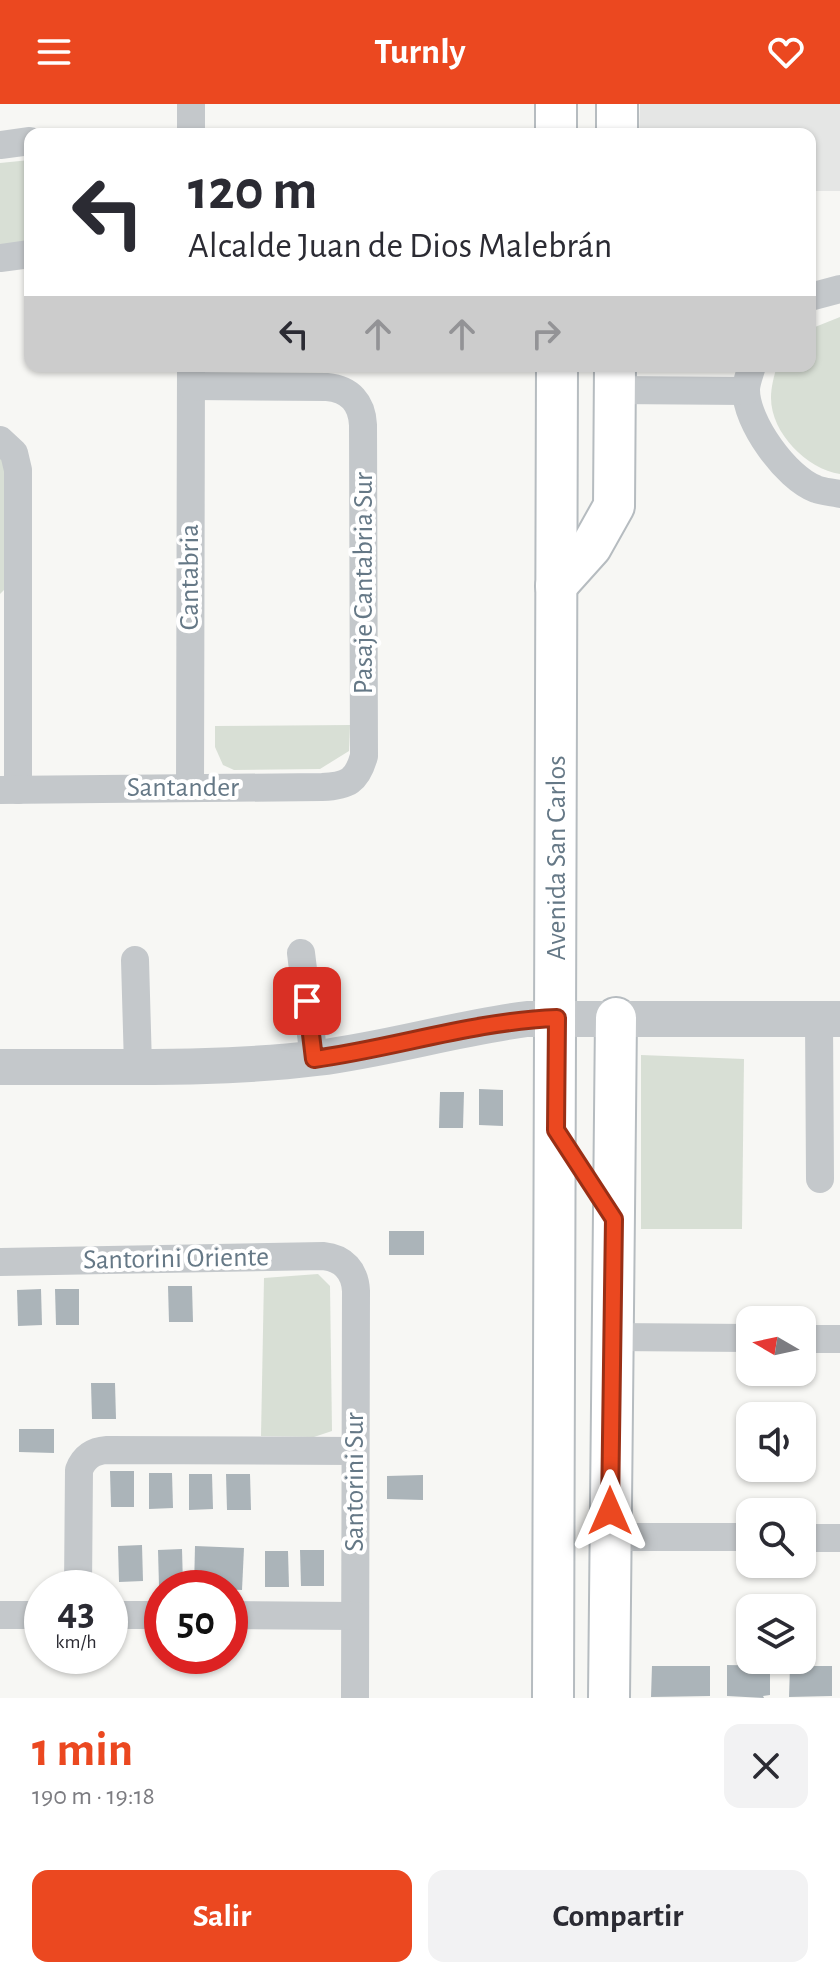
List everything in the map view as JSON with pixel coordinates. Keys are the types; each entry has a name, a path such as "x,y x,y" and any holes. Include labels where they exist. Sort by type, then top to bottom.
{"main road":[{"path":"556,104 556,128"},
{"path":"617,104 617,128"},
{"name":"Avenida San Carlos","path":"553,1698 557,372"},
{"path":"556,586 591,547 614,506 615,378"},
{"path":"609,1698 612,1337 605,1204 616,1018"},
{"path":"556,1130 605,1204"},
{"path":"556,1213 564,1196 572,1190 605,1204"}],"street":[{"path":"191,104 191,128"},
{"path":"0,145 24,142"},
{"path":"0,258 24,255"},
{"path":"816,295 840,289"},
{"name":"Pasaje Cantabria Sur","path":"191,376 337,388 353,397 359,405 363,425 364,756 360,770"},
{"name":"Cantabria","path":"190,788 191,376"},
{"path":"615,378 749,378 753,417 779,460 794,476 814,488 840,494"},
{"path":"4,443 18,461 9,611 9,790"},
{"name":"Santander","path":"9,790 336,787 350,782 360,770"},
{"path":"301,953 314,1059"},
{"path":"135,960 138,1066"},
{"path":"0,1067 271,1063 391,1047 503,1022 557,1018 830,1019 820,1179"},
{"name":"Santorini Oriente","path":"0,1262 323,1256 333,1257 348,1267"},
{"name":"Santorini Sur","path":"348,1267 353,1274 356,1291 355,1698"},
{"path":"612,1337 736,1338"},
{"path":"816,1339 840,1339"},
{"path":"78,1570 78,1477 85,1458 99,1451 355,1451"},
{"path":"610,1537 736,1537"},
{"path":"816,1538 840,1538"},
{"path":"0,1615 24,1615"},
{"path":"248,1615 355,1616"}],"shaded area":[{"path":"640,104 840,104 840,191 816,191 816,128 639,128"},
{"path":"24,161 24,242 0,245 0,163"},
{"path":"840,317 840,474 815,465 793,447 777,424 773,411 771,398 776,372 816,372 816,327"},
{"path":"0,456 4,457 10,584 0,594"},
{"path":"350,725 349,751 320,769 234,770 223,765 215,747 215,726"},
{"path":"641,1055 744,1059 742,1229 641,1229"},
{"path":"318,1274 330,1286 332,1431 314,1437 261,1436 264,1278"}],"building":[{"path":"479,1089 503,1090 503,1126 479,1125"},
{"path":"440,1092 464,1092 463,1128 439,1128"},
{"path":"389,1231 424,1231 424,1255 389,1255"},
{"path":"168,1286 192,1286 193,1322 169,1322"},
{"path":"41,1289 42,1325 18,1326 17,1290"},
{"path":"55,1289 79,1289 79,1325 56,1325"},
{"path":"91,1383 115,1383 116,1419 92,1419"},
{"path":"19,1429 54,1429 54,1453 19,1452"},
{"path":"110,1471 134,1471 134,1507 111,1507"},
{"path":"149,1473 172,1473 173,1508 149,1509"},
{"path":"189,1474 212,1474 213,1509 189,1510"},
{"path":"226,1474 250,1474 251,1510 227,1510"},
{"path":"423,1475 423,1500 387,1499 387,1476"},
{"path":"142,1545 143,1581 128,1582 128,1570 119,1570 118,1546"},
{"path":"195,1546 244,1548 243,1570 194,1570"},
{"path":"182,1549 183,1570 159,1570 158,1550"},
{"path":"300,1550 324,1550 324,1586 301,1586"},
{"path":"265,1551 288,1551 289,1587 265,1587"},
{"path":"727,1665 736,1665 736,1674 770,1674 770,1695 764,1698 727,1696"},
{"path":"652,1666 710,1666 710,1696 651,1697"},
{"path":"816,1666 832,1666 832,1696 789,1697 790,1674 816,1674"}],"route":[{"path":"307,1001 314,1059 391,1047 484,1025 557,1018 556,1130 614,1219 610,1511"}]}
